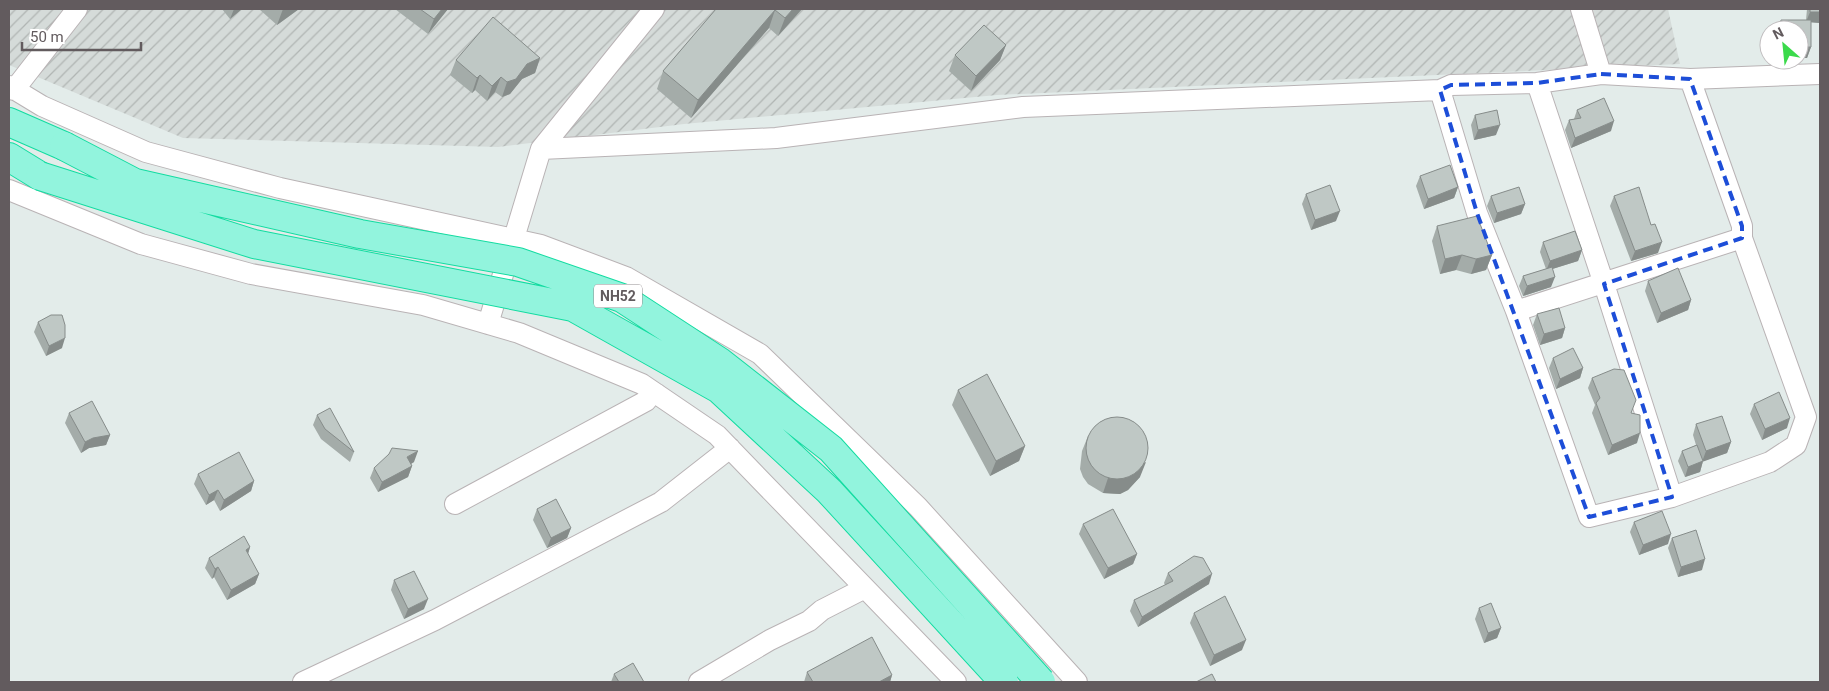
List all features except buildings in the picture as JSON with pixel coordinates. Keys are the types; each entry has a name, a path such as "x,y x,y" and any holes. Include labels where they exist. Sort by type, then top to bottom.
{"highway":[{"name":"NH52","path":"9,122 64,146 135,183 360,234 518,262 622,298 720,362 831,449 1042,682"},
{"name":"NH52","path":"9,157 40,176 254,244 573,307 719,389 829,491 1004,682"}],"street":[{"path":"77,9 11,88 42,106 146,152 280,188 541,245 626,277 760,354 918,506 1077,682"},
{"path":"488,324 541,150 654,9"},
{"path":"1581,9 1600,74"},
{"path":"541,150 776,138 1023,107 1440,90 1451,85 1537,83 1600,74 1690,79 1820,74"},
{"path":"1440,90 1477,213 1516,311 1589,517 1672,497 1770,462 1796,445 1806,417 1742,238 1742,226 1690,79"},
{"path":"1537,83 1672,497"},
{"path":"9,190 141,244 251,274 423,305 528,336 642,384 717,435 956,682"},
{"path":"1516,311 1742,238"},
{"path":"455,504 646,401 653,392 657,394"},
{"path":"303,682 435,620 661,502 730,448"},
{"path":"699,682 770,640 809,621 822,610 865,588"}],"highlighted area":[{"path":"1601,74 1690,79 1742,226 1742,238 1604,284 1672,497 1589,517 1477,213 1440,90 1451,85 1537,83"}],"shaded area":[{"path":"9,9 1668,9 1680,64 997,95 684,124 498,147 183,138 9,65"}]}
